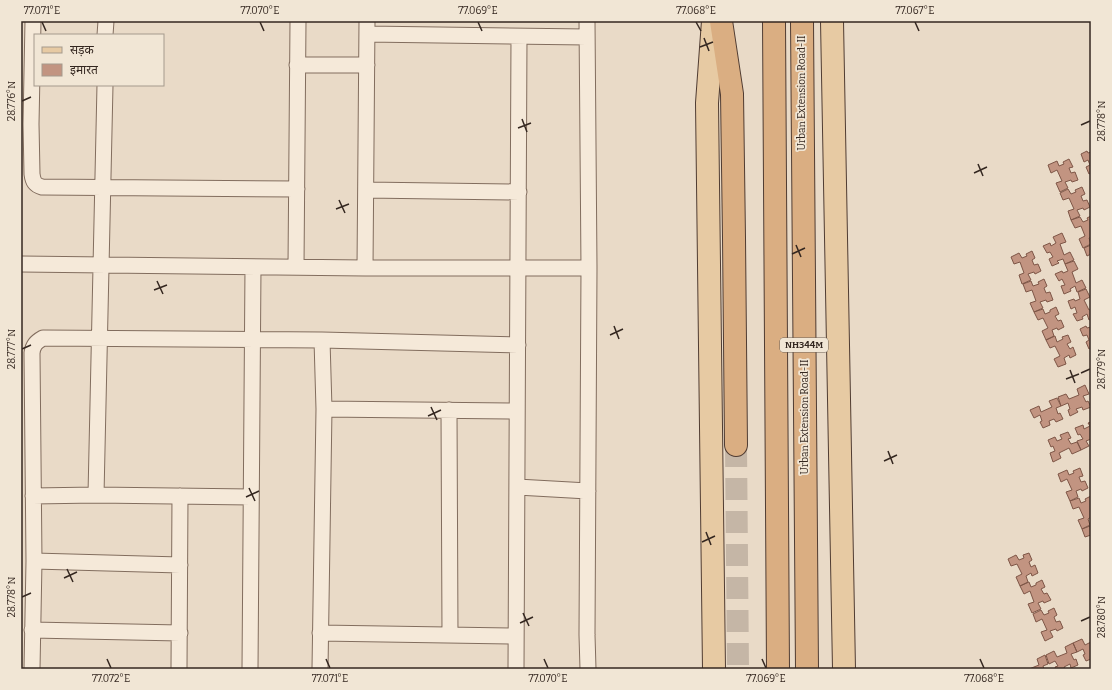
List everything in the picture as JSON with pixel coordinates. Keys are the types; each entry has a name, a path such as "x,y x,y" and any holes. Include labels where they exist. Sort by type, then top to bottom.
{"highway":[{"path":"721,21 732,94"},
{"path":"735,21 732,94 736,445"},
{"name":"NH344M","path":"774,21 778,669"},
{"name":"Urban Extension Road-II","path":"802,21 807,669"}],"main road":[{"path":"714,21 707,103 714,669"},
{"path":"832,21 844,669"}],"street":[{"path":"33,21 31,124 32,174 33,181 36,185 42,187 103,188 297,189"},
{"path":"105,34 106,21"},
{"path":"296,267 298,21"},
{"path":"587,21 589,268 588,669"},
{"path":"365,268 367,28 435,28 519,36 587,37"},
{"path":"516,669 519,36"},
{"path":"297,65 367,65"},
{"path":"96,495 104,86"},
{"path":"366,190 519,192"},
{"path":"21,264 365,268 589,268"},
{"path":"250,669 253,267"},
{"path":"32,669 34,561 32,353 33,346 37,341 43,338 322,340 518,344"},
{"path":"320,669 324,409 322,340"},
{"path":"324,409 518,411"},
{"path":"449,410 450,634"},
{"path":"517,487 588,491"},
{"path":"33,496 96,495 252,497"},
{"path":"179,669 180,496"},
{"path":"34,561 180,565"},
{"path":"32,630 180,633"},
{"path":"320,633 516,636"}],"building":[{"path":"1087,151 1088,153 1091,152 1091,173 1089,174 1086,167 1090,165 1088,160 1084,162 1081,154"},
{"path":"1069,159 1073,167 1069,168 1071,173 1075,172 1078,180 1065,182 1068,188 1060,192 1056,183 1062,181 1057,170 1051,173 1048,165 1057,161 1059,166 1064,164 1063,162"},
{"path":"1082,187 1085,194 1081,196 1083,201 1087,200 1090,207 1084,210 1083,208 1077,210 1080,216 1071,220 1068,211 1074,209 1069,198 1063,200 1060,193 1068,189 1071,194 1076,192 1075,190"},
{"path":"1091,216 1091,237 1089,238 1091,244 1083,248 1079,239 1085,236 1081,226 1075,228 1071,220 1080,217 1083,222 1088,220 1087,218"},
{"path":"1062,233 1066,242 1060,244 1064,255 1070,252 1074,260 1065,264 1063,259 1057,261 1059,263 1052,266 1049,259 1053,257 1050,252 1047,253 1043,246 1050,243 1051,246 1056,243 1053,237"},
{"path":"1091,245 1091,254 1087,256 1084,248"},
{"path":"1032,251 1035,258 1032,260 1034,265 1038,264 1041,271 1035,274 1034,272 1028,274 1031,280 1022,284 1019,275 1024,273 1020,262 1014,264 1011,257 1019,253 1022,258 1027,256 1026,254"},
{"path":"1074,261 1078,269 1072,272 1076,283 1082,280 1086,288 1077,292 1075,286 1070,289 1071,291 1064,294 1061,286 1065,285 1062,279 1059,281 1055,274 1062,271 1063,273 1068,271 1065,264"},
{"path":"1044,279 1047,286 1044,288 1046,293 1050,292 1053,300 1040,302 1043,308 1034,312 1030,303 1036,301 1032,290 1026,292 1023,284 1031,281 1033,286 1039,284 1038,282"},
{"path":"1086,289 1090,297 1084,300 1089,310 1091,309 1091,319 1089,320 1087,314 1082,317 1083,319 1077,321 1073,314 1077,313 1075,307 1071,309 1068,301 1080,299 1078,292"},
{"path":"1056,307 1059,314 1055,316 1058,321 1061,320 1064,327 1058,330 1057,328 1052,330 1054,336 1046,340 1042,331 1048,328 1043,318 1038,320 1034,312 1043,309 1045,314"},
{"path":"1086,326 1087,328 1091,327 1091,348 1089,349 1086,342 1089,340 1087,335 1083,336 1080,329"},
{"path":"1068,335 1071,342 1067,344 1070,349 1073,347 1076,355 1070,358 1069,355 1064,358 1066,364 1058,367 1054,359 1060,356 1055,346 1050,348 1046,340 1055,336 1057,342 1063,339 1062,337"},
{"path":"1085,385 1089,394 1083,396 1091,407 1083,410 1082,407 1076,409 1078,412 1070,416 1068,403 1061,406 1058,397 1066,394 1069,399 1079,395 1077,389"},
{"path":"1057,398 1061,406 1056,408 1058,414 1060,413 1063,419 1056,422 1054,419 1049,421 1050,425 1043,428 1040,422 1042,421 1040,415 1034,418 1030,410 1039,406 1041,412 1052,407 1049,401"},
{"path":"1091,422 1091,439 1086,441 1089,446 1081,450 1077,441 1083,439 1080,434 1078,435 1075,428 1083,425 1084,429 1090,426 1088,423"},
{"path":"1068,432 1071,438 1068,439 1071,444 1077,442 1081,450 1072,454 1069,448 1059,453 1061,458 1053,462 1050,453 1055,451 1053,446 1051,447 1048,440 1055,437 1057,441 1062,439 1060,435"},
{"path":"1080,468 1083,476 1079,477 1081,482 1085,481 1088,488 1082,491 1081,489 1076,491 1078,497 1070,501 1066,492 1072,490 1067,479 1061,482 1058,474 1067,470 1069,475 1074,473 1073,471"},
{"path":"1091,496 1091,517 1088,519 1090,525 1082,529 1078,520 1084,518 1079,507 1073,509 1070,501 1079,498 1081,503 1086,501 1085,499"},
{"path":"1090,526 1091,535 1085,537 1082,529"},
{"path":"1029,553 1032,560 1029,562 1031,567 1035,565 1038,573 1032,576 1031,573 1026,576 1028,582 1020,586 1016,577 1022,574 1017,564 1011,566 1008,559 1016,555 1019,560 1024,558 1023,555"},
{"path":"1042,580 1045,587 1041,589 1044,594 1047,593 1051,600 1044,603 1043,601 1038,603 1041,609 1032,613 1028,604 1034,602 1030,591 1024,594 1020,586 1029,582 1031,587"},
{"path":"1054,608 1057,615 1054,617 1056,622 1060,621 1063,628 1057,631 1056,629 1050,631 1053,637 1045,641 1041,632 1047,630 1042,619 1036,622 1033,614 1041,610 1044,615 1049,613 1048,611"},
{"path":"1082,639 1085,645 1091,642 1091,659 1086,661 1083,655 1085,654 1083,649 1077,652 1073,643"},
{"path":"1073,643 1077,652 1071,654 1074,660 1076,659 1078,665 1071,668 1070,664 1064,667 1065,669 1056,669 1055,667 1058,666 1055,661 1049,664 1046,655 1054,651 1057,657 1067,653 1065,647"},
{"path":"1045,655 1048,664 1043,666 1044,669 1029,669 1039,665 1037,659"}],"tunnel":[{"path":"736,445 738,669"}]}
